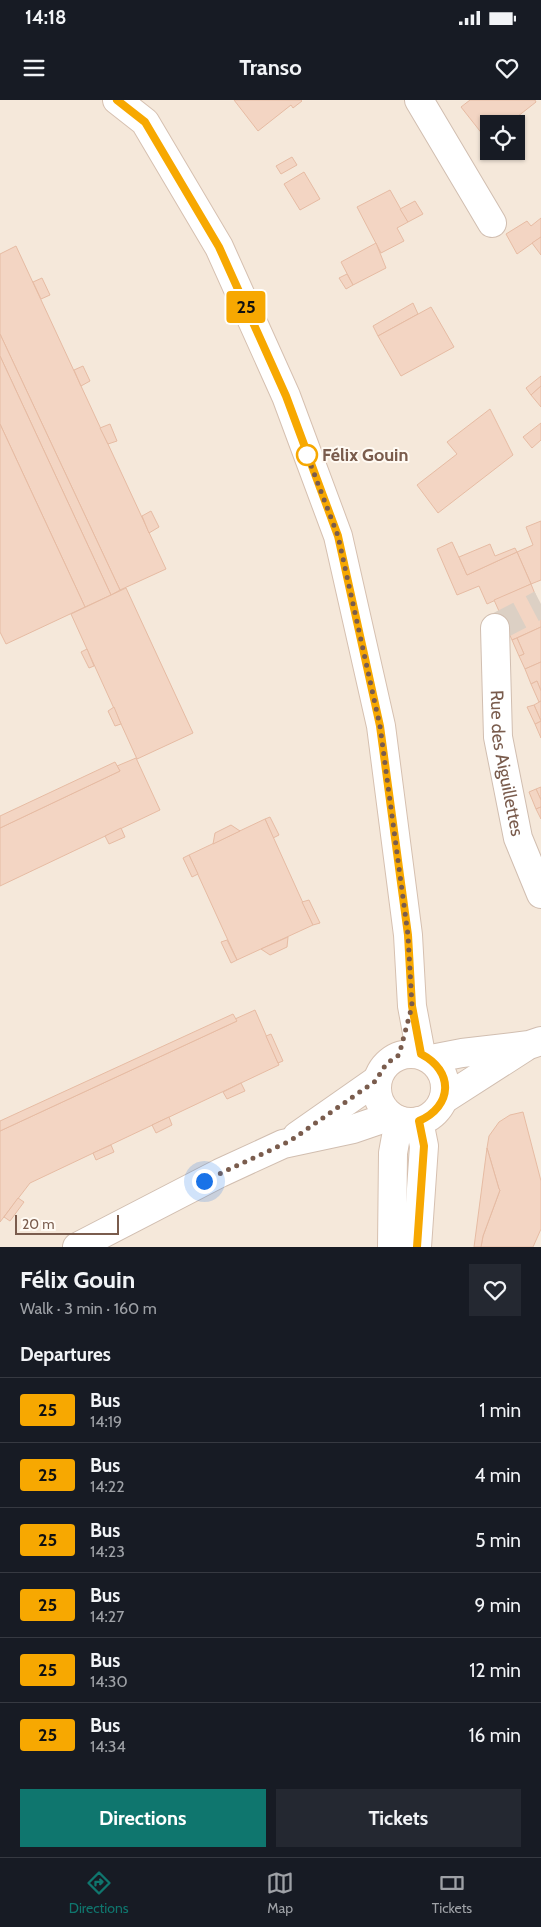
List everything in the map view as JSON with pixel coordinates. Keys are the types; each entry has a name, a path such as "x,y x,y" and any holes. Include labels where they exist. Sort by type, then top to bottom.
{"main road":[{"path":"117,100 144,111 219,247 286,396 338,536 380,726 408,935 417,1056"},
{"path":"419,100 492,223"},
{"name":"Rue des Aiguillettes","path":"495,628 498,737 518,838 541,894"},
{"path":"417,1247 424,1146 403,1119 379,1102 376,1091 377,1080 381,1070 389,1061 417,1056 462,1053 535,1043"},
{"path":"443,1100 535,1043"},
{"path":"290,1141 403,1119 430,1116 438,1109 443,1100 444,1077 439,1067 417,1056"},
{"path":"77,1247 220,1173 290,1141 377,1080"},
{"path":"392,1247 393,1153 403,1119"}],"shaded area":[{"path":"0,100 541,100 541,1247 0,1247"}],"building":[{"path":"234,100 302,101 293,108 291,105 258,131"},
{"path":"470,100 535,100 536,102 519,115 480,115 480,131 461,107"},
{"path":"292,157 297,165 281,174 276,166"},
{"path":"304,172 320,199 300,210 284,184"},
{"path":"390,190 408,222 397,228 404,241 381,253 357,207"},
{"path":"415,201 423,214 408,222 400,209"},
{"path":"541,218 541,237 517,254 506,234 527,221 531,226"},
{"path":"541,237 541,255 532,243"},
{"path":"376,243 386,268 353,285 341,262"},
{"path":"16,246 166,569 120,590 0,334 0,254"},
{"path":"347,274 353,285 346,289 339,278"},
{"path":"42,278 50,295 41,299 33,282"},
{"path":"413,303 418,314 378,336 373,326"},
{"path":"431,307 454,347 401,376 378,336"},
{"path":"0,334 120,590 111,595 0,356"},
{"path":"0,356 111,595 85,607 0,424"},
{"path":"83,366 90,381 81,386 74,370"},
{"path":"541,376 541,386 531,395 526,388"},
{"path":"541,386 541,407 531,395"},
{"path":"490,409 513,455 438,513 417,485 457,454 447,442"},
{"path":"541,423 541,440 532,448 523,437"},
{"path":"0,424 85,607 6,644 0,632"},
{"path":"110,424 117,441 108,444 100,428"},
{"path":"151,511 159,527 149,533 142,516"},
{"path":"541,521 541,580 531,584 517,552 533,545 526,527"},
{"path":"452,542 467,575 517,552 531,584 487,604 479,586 457,595 437,549"},
{"path":"490,544 495,556 515,548 517,552 467,575 459,557"},
{"path":"531,584 541,609 541,627 512,640 494,600"},
{"path":"126,588 193,733 137,759 71,614"},
{"path":"541,627 541,662 525,669 519,656 524,654 517,638"},
{"path":"517,638 524,654 519,656 512,640"},
{"path":"87,649 94,666 89,668 81,652"},
{"path":"541,662 541,691 537,681 531,684 525,669"},
{"path":"537,681 541,691 541,701 539,702 531,684"},
{"path":"541,701 541,721 534,705"},
{"path":"534,705 541,721 535,724 527,707"},
{"path":"114,707 121,724 115,726 108,711"},
{"path":"541,721 541,738 535,724"},
{"path":"136,758 160,810 0,886 0,828 120,771 117,766"},
{"path":"115,762 120,771 0,828 0,816"},
{"path":"541,787 541,800 536,789"},
{"path":"536,789 541,800 541,807 536,809 529,792"},
{"path":"541,807 541,819 536,809"},
{"path":"270,817 279,835 273,838 265,819"},
{"path":"265,819 313,925 237,960 189,855"},
{"path":"231,825 240,831 213,844 215,833"},
{"path":"121,828 125,837 109,844 105,836"},
{"path":"189,855 198,874 192,877 183,858"},
{"path":"309,900 320,923 313,925 302,902"},
{"path":"288,937 287,947 270,955 261,949"},
{"path":"227,940 237,960 231,963 221,942"},
{"path":"255,1010 279,1065 30,1183 0,1222 0,1131 237,1021 235,1019"},
{"path":"233,1014 237,1021 0,1131 0,1121"},
{"path":"271,1034 283,1061 278,1063 266,1036"},
{"path":"241,1083 245,1091 227,1099 223,1092"},
{"path":"523,1112 541,1181 541,1229 533,1247 481,1247 483,1236 500,1190 487,1148 489,1136 499,1122 510,1115"},
{"path":"169,1117 172,1125 156,1133 152,1125"},
{"path":"111,1145 114,1152 96,1160 93,1153"},
{"path":"487,1148 500,1190 483,1236 481,1247 474,1247"},
{"path":"18,1198 24,1202 10,1221 4,1217"}],"tunnel":[{"path":"495,628 541,604"}],"bus line":[{"name":"25","path":"117,100 145,122 219,247 286,396 338,536 380,726 408,935 412,1006 421,1054 431,1059 439,1067 444,1077 443,1100 438,1109 430,1116 419,1121 424,1146 417,1247"}],"place":[{"name":"Félix Gouin","path":"307,455"}],"route":[{"path":"204,1181 290,1141 377,1080 381,1070 389,1061 399,1055 412,1006 408,935 380,726 338,536 307,455"}]}
